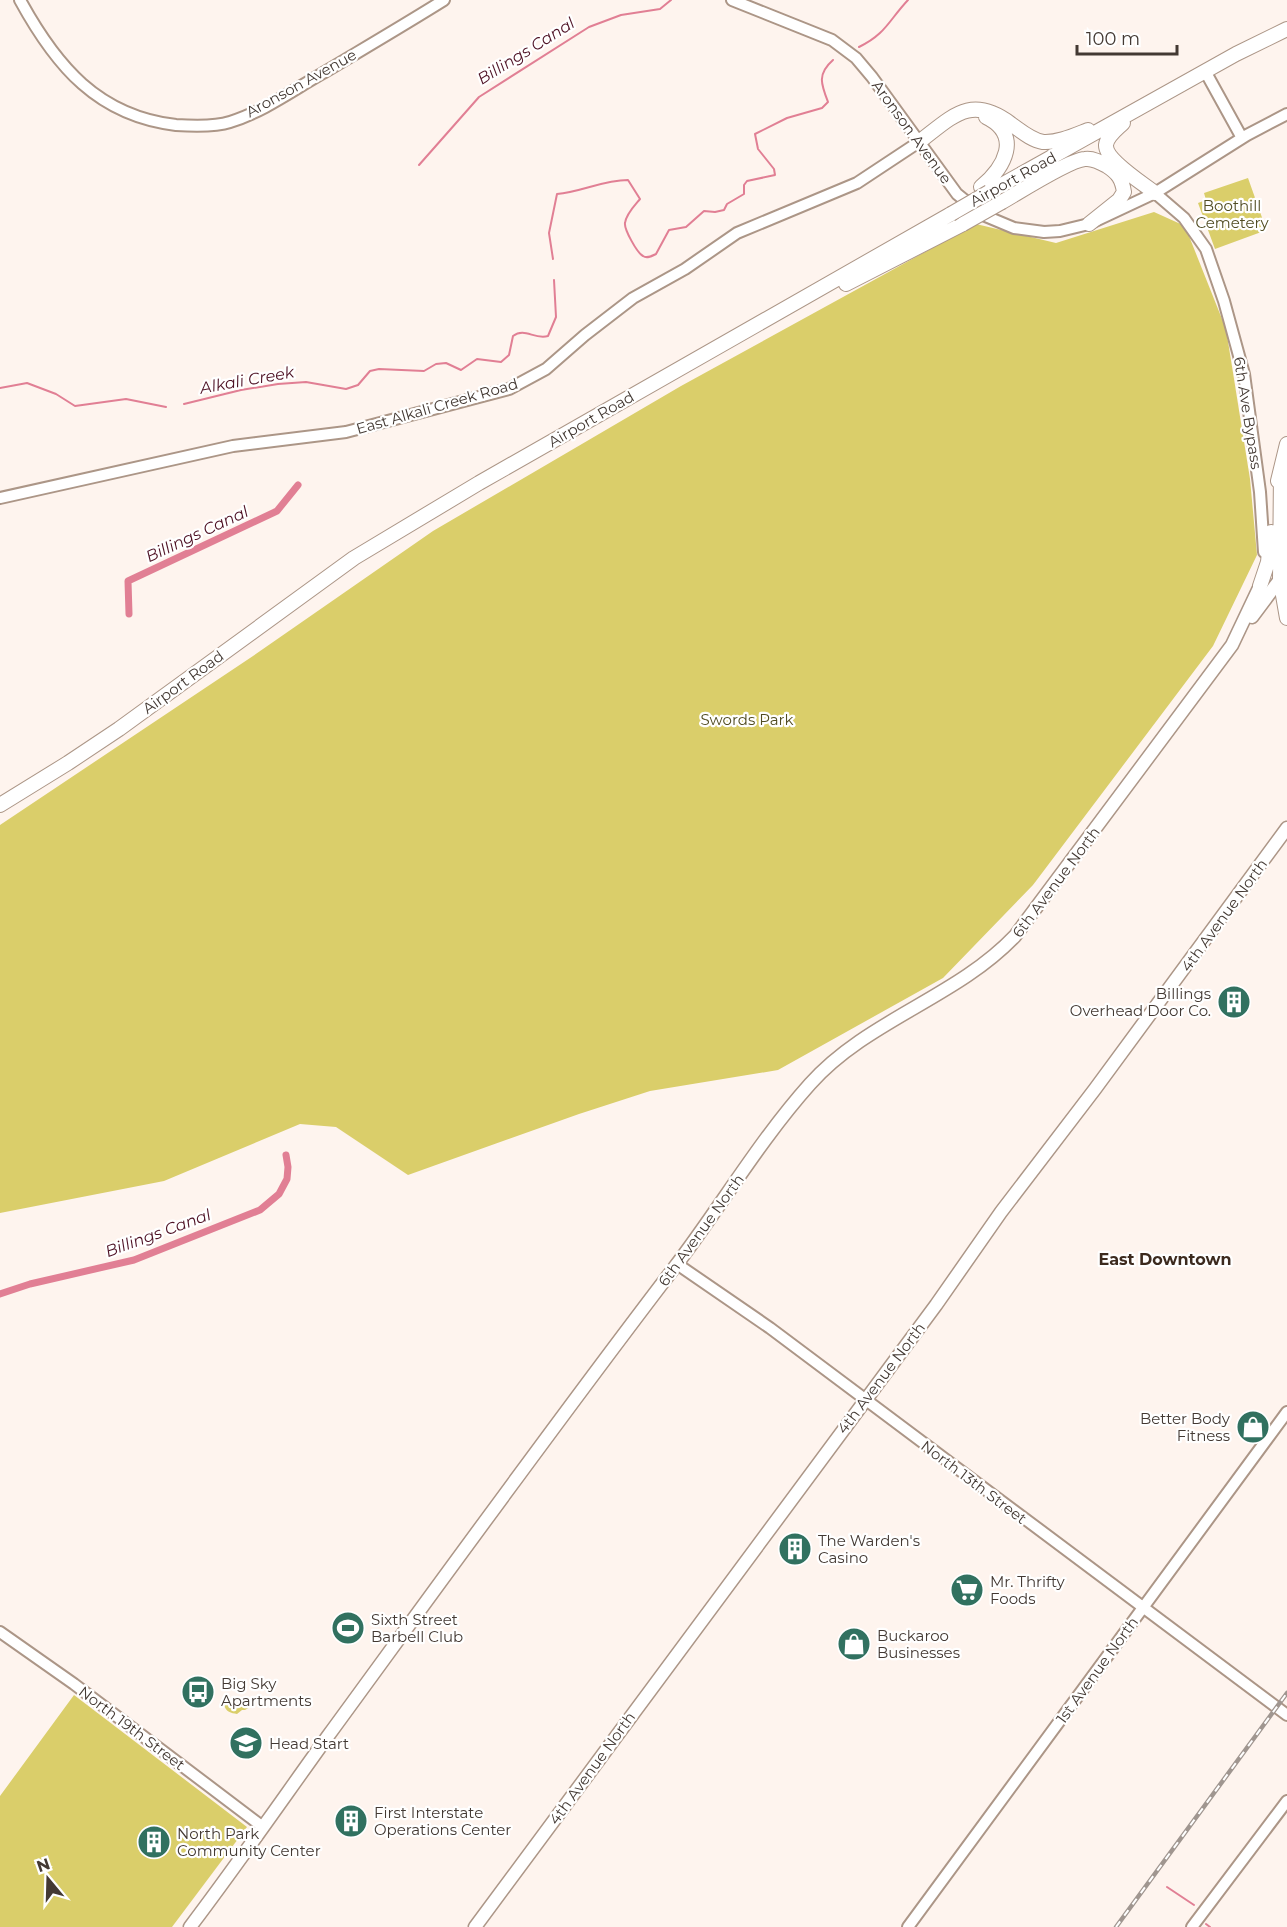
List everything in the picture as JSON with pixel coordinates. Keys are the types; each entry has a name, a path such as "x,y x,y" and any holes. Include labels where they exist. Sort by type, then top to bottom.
{"highway":[{"name":"Airport Road","path":"0,805 68,764 119,729 354,558 479,483 951,214 985,190 1287,29"},
{"path":"1143,106 1114,132 1106,146 1109,156 1117,164 1155,193"},
{"path":"919,142 958,115 972,109 996,112 1033,138 1044,142 1062,139 1119,120"},
{"path":"958,115 969,114 987,118 999,126 1005,137 1007,151 1003,163 985,190"},
{"path":"794,304 852,282 1073,163 1085,159 1095,160 1121,178 1124,192 1119,200 1089,224"},
{"path":"1260,586 1270,548 1276,488 1287,444"},
{"path":"1281,472 1287,618"}],"main road":[{"name":"Aronson Avenue","path":"20,0 38,33 60,62 91,91 135,117 153,122 189,126 229,123 272,103 444,0"},
{"name":"Aronson Avenue","path":"732,0 832,40 856,58 957,194 970,206 1001,224 1028,231 1067,230 1089,224 1155,193 1242,138 1287,114"},
{"path":"1205,71 1242,138"},
{"name":"East Alkali Creek Road","path":"0,498 233,446 346,432 509,389 546,369 633,298 686,269 737,233 856,183 919,142"},
{"name":"6th Ave Bypass","path":"1155,193 1184,218 1206,249 1240,356 1260,492 1264,549 1260,586"},
{"path":"1089,224 1148,204 1168,205"},
{"path":"1232,645 1284,574"},
{"name":"6th Avenue North","path":"190,1927 605,1357 677,1264 789,1109 828,1066 866,1036 977,971 1016,936 1232,645 1260,586"},
{"name":"4th Avenue North","path":"475,1927 1001,1212 1072,1120 1287,828"},
{"name":"North 13th Street","path":"677,1264 770,1328 864,1401 1287,1716"},
{"name":"1st Avenue North","path":"908,1927 1287,1412"},
{"name":"North 19th Street","path":"0,1632 74,1684 262,1827"},
{"path":"1192,1927 1287,1801"}],"green space":[{"name":"Boothill Cemetery","path":"1248,178 1265,226 1264,231 1215,249 1198,203 1206,200 1204,193"},
{"name":"Swords Park","path":"1154,212 1185,226 1226,329 1250,479 1257,555 1213,646 1033,885 943,978 778,1070 650,1091 408,1175 336,1127 300,1124 164,1181 0,1213 0,825 253,656 433,531 681,386 976,224 1056,243"},
{"path":"74,1695 247,1827 172,1927 0,1927 0,1796"},
{"path":"229,1699 237,1704 244,1700 250,1701 252,1706 237,1714 233,1713 227,1711 224,1705"}],"waterway":[{"name":"Billings Canal","path":"419,165 479,97 589,27 621,15 660,9 671,0"},
{"name":"Alkali Creek","path":"859,47 881,32 908,0"},
{"name":"Alkali Creek","path":"553,259 549,233 557,194 628,180 640,199 627,216 625,226 638,250 643,256 648,257 656,254 669,230 686,227 704,211 724,210 727,204 744,194 744,185 747,181 775,175 774,169 758,149 755,134 787,118 822,108 828,102 822,84 824,70 833,60"},
{"name":"Alkali Creek","path":"184,404 241,390 278,384 306,382 346,389 358,385 370,371 379,369 424,371 436,364 446,363 461,370 477,359 501,362 509,355 513,336 522,333 548,336 556,317 554,280"},
{"name":"Alkali Creek","path":"0,388 27,383 56,394 75,406 126,399 166,407"},
{"name":"Billings Canal","path":"129,614 128,581 277,511 298,485"},
{"name":"Billings Canal","path":"0,1294 30,1284 134,1260 260,1210 279,1194 287,1179 286,1155"},
{"path":"1167,1887 1194,1905"},
{"path":"1206,1924 1210,1927"}],"railway":[{"path":"1116,1927 1287,1693"}],"place":[{"name":"Billings Overhead Door Co.","path":"1234,1002"},
{"name":"Better Body Fitness","path":"1253,1427"},
{"name":"The Warden's Casino","path":"795,1549"},
{"name":"Mr. Thrifty Foods","path":"967,1590"},
{"name":"Sixth Street Barbell Club","path":"348,1628"},
{"name":"Buckaroo Businesses","path":"854,1644"},
{"name":"Big Sky Apartments","path":"198,1692"},
{"name":"Head Start","path":"246,1743"},
{"name":"First Interstate Operations Center","path":"351,1821"},
{"name":"North Park Community Center","path":"154,1842"}],"district":[{"name":"East Downtown","path":"1165,1259"}]}
